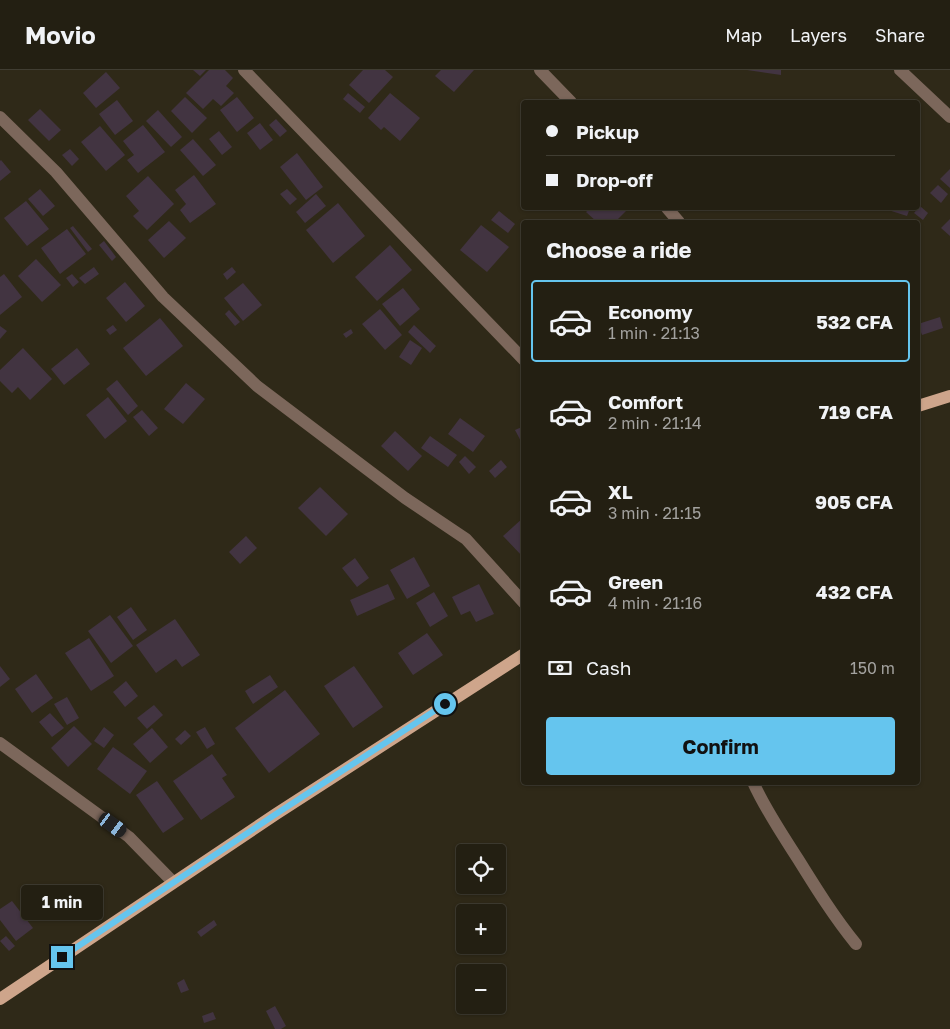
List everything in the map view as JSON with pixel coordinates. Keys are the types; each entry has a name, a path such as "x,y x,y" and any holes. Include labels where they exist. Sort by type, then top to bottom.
{"main road":[{"path":"920,405 950,396"},
{"path":"0,999 173,882 521,656"}],"street":[{"path":"244,70 521,357"},
{"path":"540,70 568,100"},
{"path":"900,70 950,117"},
{"path":"0,117 56,172 163,297 257,386 405,498 466,538 521,600"},
{"path":"669,210 676,220"},
{"path":"0,743 129,837 173,882"},
{"path":"754,785 762,802 788,844 838,921 856,944"}],"building":[{"path":"193,70 206,70 200,76"},
{"path":"209,70 225,70 233,78 226,86 234,93 221,106 213,99 203,109 186,93"},
{"path":"363,70 385,70 393,77 369,103 349,85"},
{"path":"441,70 474,70 454,92 435,76"},
{"path":"747,70 781,70 781,75"},
{"path":"106,72 120,88 96,108 83,93"},
{"path":"348,93 365,107 360,113 343,99"},
{"path":"390,93 420,118 400,141 384,127 381,130 368,118"},
{"path":"185,97 207,118 192,133 171,111"},
{"path":"237,97 254,118 237,132 220,110"},
{"path":"117,100 133,121 115,135 99,114"},
{"path":"40,109 61,130 49,141 28,120"},
{"path":"158,110 182,137 171,147 146,121"},
{"path":"276,119 287,131 280,137 269,125"},
{"path":"260,123 273,140 260,150 247,133"},
{"path":"143,125 165,152 138,173 127,160 134,155 123,141"},
{"path":"100,126 125,155 106,171 81,142"},
{"path":"219,131 232,147 222,155 209,139"},
{"path":"193,139 216,165 203,176 180,150"},
{"path":"70,149 79,159 72,166 62,155"},
{"path":"297,153 323,187 306,200 280,167"},
{"path":"0,161 11,172 0,181"},
{"path":"950,169 950,188 940,179"},
{"path":"194,175 216,204 190,223 180,210 186,204 175,190"},
{"path":"148,176 174,204 147,230 133,216 139,211 126,196"},
{"path":"938,185 948,194 941,203 930,193"},
{"path":"40,189 55,206 43,216 28,199"},
{"path":"287,189 297,199 290,205 280,194"},
{"path":"316,194 326,206 305,223 296,212"},
{"path":"26,201 49,229 27,246 4,218"},
{"path":"338,203 365,236 333,263 306,230"},
{"path":"920,206 928,213 923,220 914,213 917,210 920,210"},
{"path":"588,210 627,210 617,220 595,220 586,212"},
{"path":"888,210 909,210 907,216"},
{"path":"499,211 515,224 508,233 491,220"},
{"path":"950,219 950,236 941,228"},
{"path":"169,221 186,238 164,258 148,240"},
{"path":"481,225 509,247 487,272 460,250"},
{"path":"73,226 92,249 88,252 70,228"},
{"path":"67,229 86,254 60,274 41,248"},
{"path":"104,241 116,257 112,261 99,245"},
{"path":"390,245 412,270 377,301 355,277"},
{"path":"36,259 61,285 42,302 18,276"},
{"path":"94,267 99,274 85,284 79,278"},
{"path":"232,267 236,272 227,280 223,274"},
{"path":"4,274 22,297 0,315 0,277"},
{"path":"72,274 79,282 73,287 66,278"},
{"path":"125,282 145,306 126,322 106,298"},
{"path":"243,283 262,305 243,321 224,298"},
{"path":"403,288 420,309 400,326 382,304"},
{"path":"380,309 402,335 385,350 362,324"},
{"path":"229,310 240,322 235,326 225,314"},
{"path":"940,317 943,328 922,335 920,323"},
{"path":"160,318 183,346 146,376 123,348"},
{"path":"113,325 117,330 110,335 106,330"},
{"path":"414,325 436,346 430,353 408,332"},
{"path":"0,326 7,331 0,339"},
{"path":"351,329 353,333 346,338 343,334"},
{"path":"410,340 422,348 411,365 399,357"},
{"path":"23,348 52,379 30,400 18,387 12,393 0,381 0,370"},
{"path":"77,348 90,364 64,385 51,369"},
{"path":"117,380 138,406 128,415 106,389"},
{"path":"186,383 205,399 183,424 164,409"},
{"path":"108,397 127,421 105,439 86,415"},
{"path":"142,410 158,428 149,436 133,417"},
{"path":"460,418 485,436 473,452 448,434"},
{"path":"521,427 521,441 515,430"},
{"path":"395,431 422,456 408,471 381,446"},
{"path":"430,436 457,455 448,467 421,448"},
{"path":"465,456 476,467 469,474 459,462"},
{"path":"501,460 507,467 495,478 489,471"},
{"path":"320,487 348,514 326,536 298,508"},
{"path":"521,520 521,555 503,536"},
{"path":"246,536 257,548 240,564 229,552"},
{"path":"414,557 430,586 407,599 390,570"},
{"path":"355,558 369,578 357,587 342,568"},
{"path":"388,584 395,599 357,616 350,600"},
{"path":"479,584 494,614 476,622 470,611 461,615 452,597"},
{"path":"434,592 448,616 430,627 416,603"},
{"path":"131,607 147,630 133,640 117,617"},
{"path":"110,615 133,646 111,663 88,631"},
{"path":"175,619 200,655 182,667 176,659 156,673 136,645"},
{"path":"427,633 443,655 413,675 398,653"},
{"path":"89,638 114,676 91,691 65,653"},
{"path":"0,666 10,679 0,687"},
{"path":"354,666 383,707 353,728 324,686"},
{"path":"36,674 53,698 32,713 15,689"},
{"path":"270,675 278,687 253,704 245,691"},
{"path":"126,681 138,696 125,707 113,692"},
{"path":"285,690 320,734 269,773 235,728"},
{"path":"67,697 79,718 67,725 54,704"},
{"path":"154,705 163,715 147,729 137,718"},
{"path":"50,713 64,728 52,737 39,722"},
{"path":"74,726 92,744 68,767 51,748"},
{"path":"104,727 114,735 104,748 94,741"},
{"path":"205,727 215,744 207,749 196,732"},
{"path":"152,728 168,747 150,763 133,744"},
{"path":"185,730 191,736 181,745 175,739"},
{"path":"113,747 147,771 130,794 97,769"},
{"path":"212,754 227,775 222,778 235,797 201,820 173,781"},
{"path":"157,781 184,819 163,833 136,795"},
{"path":"12,901 33,928 16,941 0,920 0,909"},
{"path":"214,920 217,925 201,937 197,932"},
{"path":"6,936 15,946 9,951 0,941"},
{"path":"184,979 189,990 181,993 177,983"},
{"path":"275,1006 286,1026 281,1029 275,1029 266,1011"},
{"path":"213,1012 216,1019 204,1023 202,1016"}],"route":[{"path":"62,957 445,704"}]}
